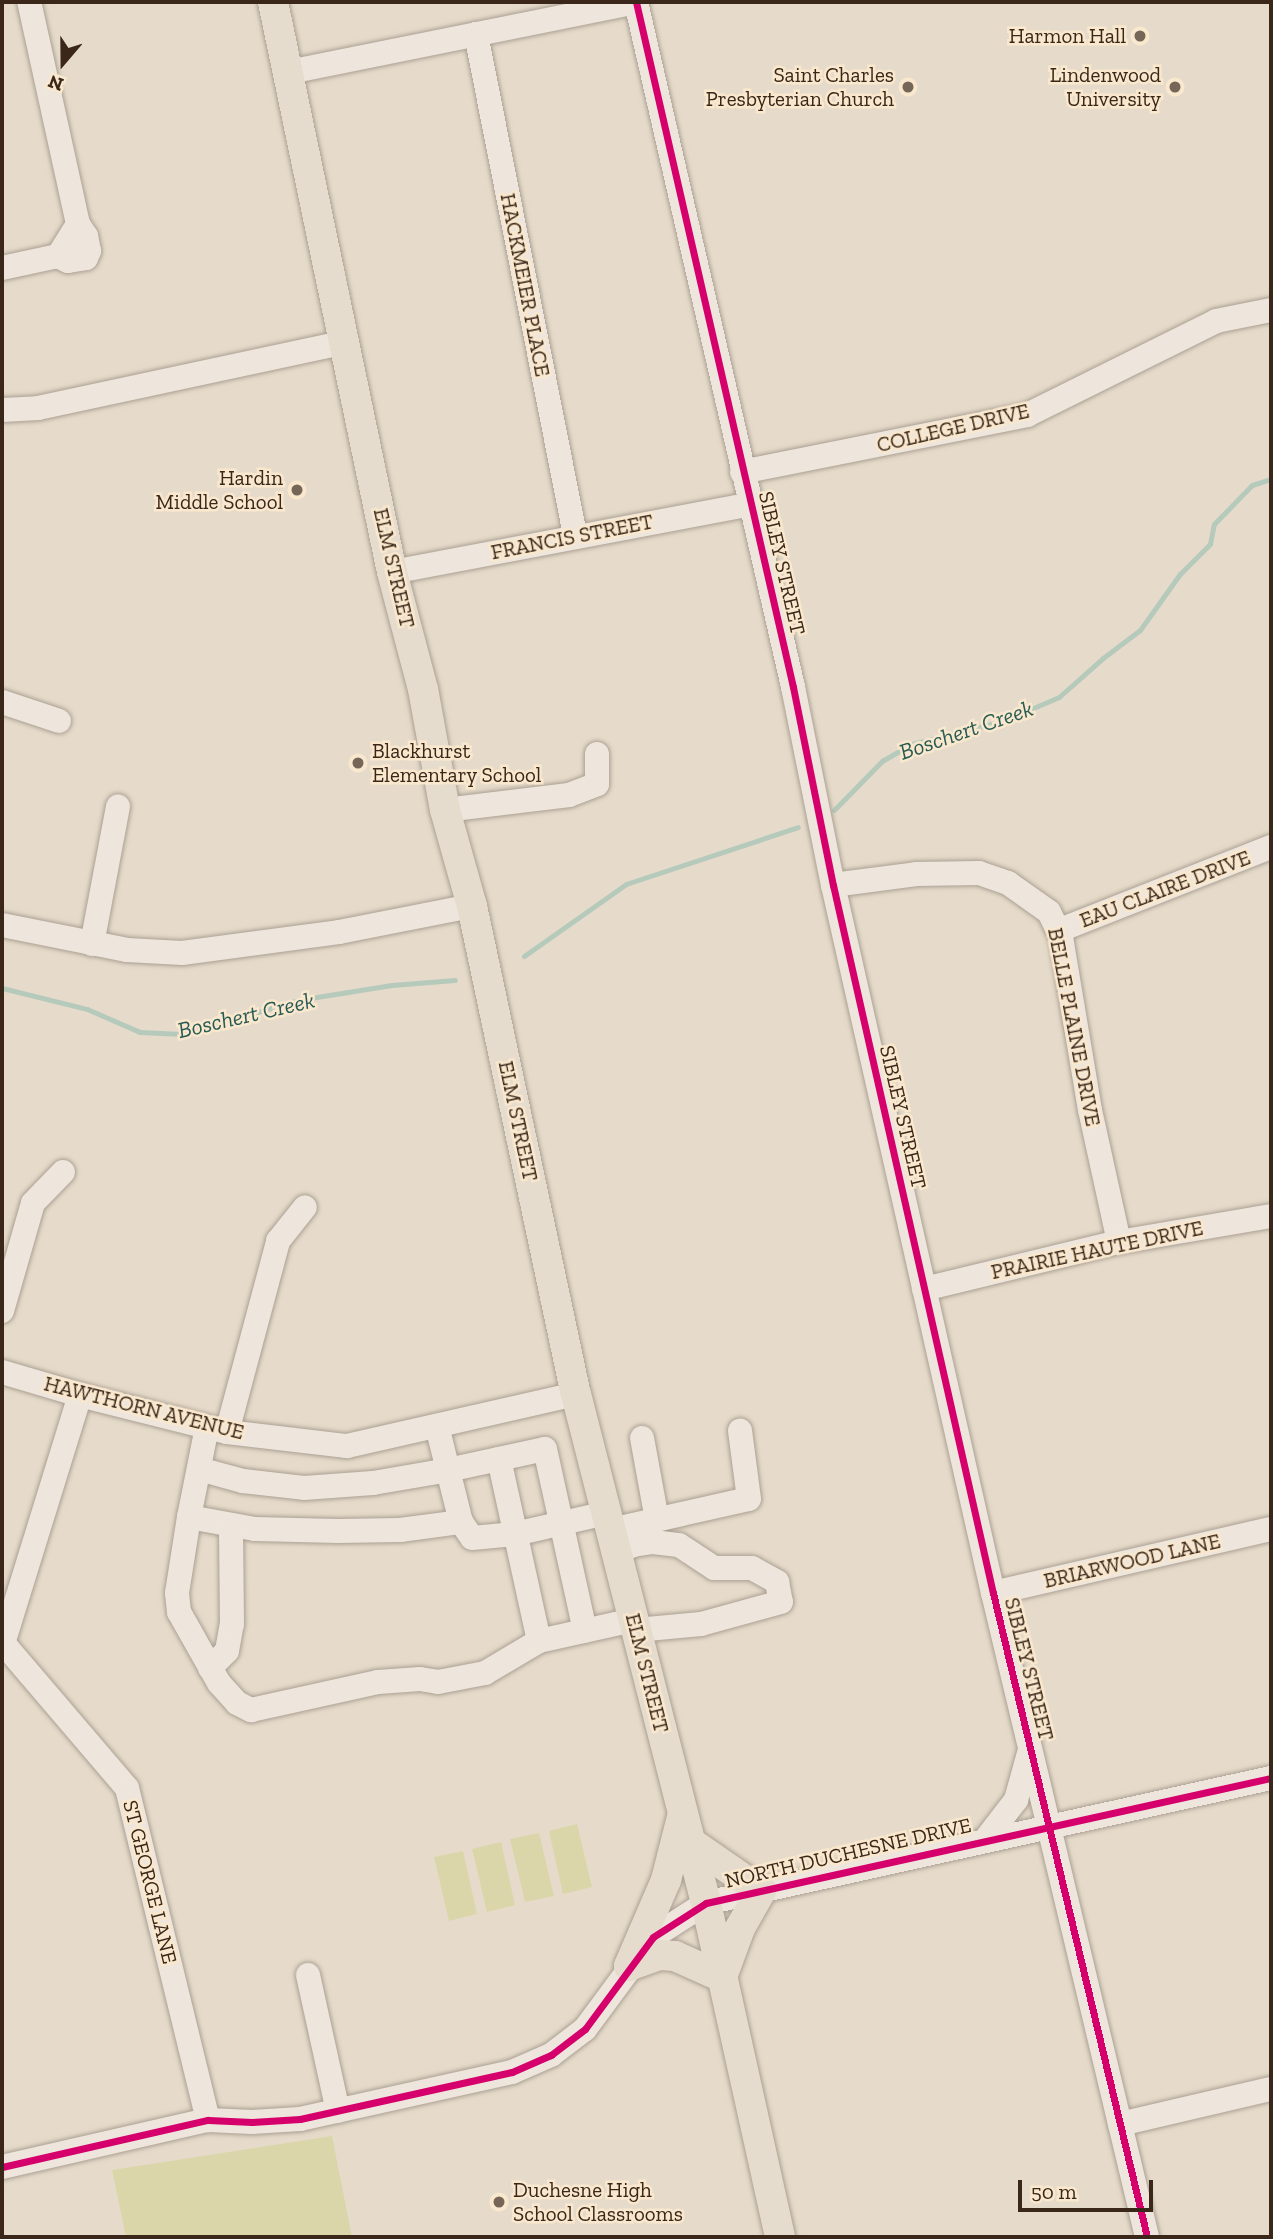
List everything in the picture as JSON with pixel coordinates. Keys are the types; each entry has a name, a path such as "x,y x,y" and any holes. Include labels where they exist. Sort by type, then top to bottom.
{"main road":[{"name":"ELM STREET","path":"273,2 392,572 423,689 445,810 472,906 576,1394 706,1903 780,2237"},
{"path":"629,1966 666,1880 683,1813"},
{"path":"629,1966 660,1955 675,1956 722,1977 740,1928 761,1891 690,1842"}],"street":[{"path":"2,268 58,256 78,224 29,2"},
{"path":"289,72 636,2"},
{"name":"SIBLEY STREET","path":"636,2 793,687 833,885 923,1289 1147,2237"},
{"name":"HACKMEIER PLACE","path":"476,34 575,535"},
{"name":"COLLEGE DRIVE","path":"742,472 1027,415 1216,321 1271,310"},
{"path":"2,411 38,408 345,342"},
{"name":"FRANCIS STREET","path":"392,572 575,535 751,504"},
{"path":"2,702 59,720"},
{"path":"445,810 569,795 597,784 597,754"},
{"path":"92,944 118,806"},
{"name":"EAU CLAIRE DRIVE","path":"1059,930 1271,847"},
{"name":"BELLE PLAINE DRIVE","path":"833,885 916,874 979,873 1009,883 1025,892 1049,912 1059,930 1090,1110 1119,1242"},
{"path":"2,925 127,950 182,953 338,932 472,906"},
{"path":"2,1311 33,1203 63,1172"},
{"path":"305,1207 278,1241 217,1429 198,1469 177,1593 179,1612 210,1668 237,1703 251,1710 378,1682 420,1679 438,1682 485,1673 539,1640 635,1625 701,1624 780,1602 777,1582 764,1573 752,1568 714,1568 679,1545 641,1544 611,1532 560,1523 515,1534 472,1538 461,1522 437,1426"},
{"name":"PRAIRIE HAUTE DRIVE","path":"923,1289 1119,1242 1271,1216"},
{"name":"HAWTHORN AVENUE","path":"2,1372 80,1395 217,1429 347,1446 576,1394"},
{"path":"3,1646 80,1395"},
{"path":"611,1532 749,1499 740,1431"},
{"path":"642,1438 657,1520"},
{"path":"198,1469 243,1481 304,1488 373,1483 545,1449 585,1631"},
{"path":"499,1459 539,1640"},
{"path":"189,1517 231,1525 338,1531 400,1530 461,1522"},
{"path":"210,1668 227,1651 232,1624 231,1525"},
{"name":"BRIARWOOD LANE","path":"993,1593 1271,1529"},
{"name":"ST GEORGE LANE","path":"3,1646 127,1788 208,2120"},
{"path":"985,1840 1016,1800 1030,1749"},
{"name":"NORTH DUCHESNE DRIVE","path":"2,2167 208,2120 251,2122 300,2119 512,2073 551,2055 585,2029 653,1937 706,1903 1271,1778"},
{"path":"308,1975 338,2111"},
{"path":"1120,2123 1271,2089"}],"shaded area":[{"path":"577,1824 592,1887 563,1894 549,1831"},
{"path":"539,1833 554,1896 525,1902 510,1839"},
{"path":"501,1842 515,1905 487,1912 472,1849"},
{"path":"463,1851 477,1914 449,1921 434,1857"},
{"path":"332,2136 352,2237 126,2237 112,2170"}],"waterway":[{"name":"Boschert Creek","path":"834,810 882,761 912,744 1003,721 1059,697 1140,630 1180,574 1210,544 1214,524 1252,485 1271,479"},
{"name":"Boschert Creek","path":"524,956 626,884 798,827"},
{"name":"Boschert Creek","path":"2,988 87,1009 140,1032 182,1034 298,1000 392,985 455,980"}],"cycle path":[{"path":"636,2 793,687 833,885 993,1593 1147,2237"},
{"path":"2,2167 208,2120 252,2122 300,2119 512,2072 551,2055 585,2029 653,1937 706,1903 1271,1778"}],"place":[{"name":"Harmon Hall","path":"1140,36"},
{"name":"Saint Charles Presbyterian Church","path":"908,87"},
{"name":"Lindenwood University","path":"1175,87"},
{"name":"Hardin Middle School","path":"297,490"},
{"name":"Blackhurst Elementary School","path":"358,763"},
{"name":"Duchesne High School Classrooms","path":"499,2202"}]}
